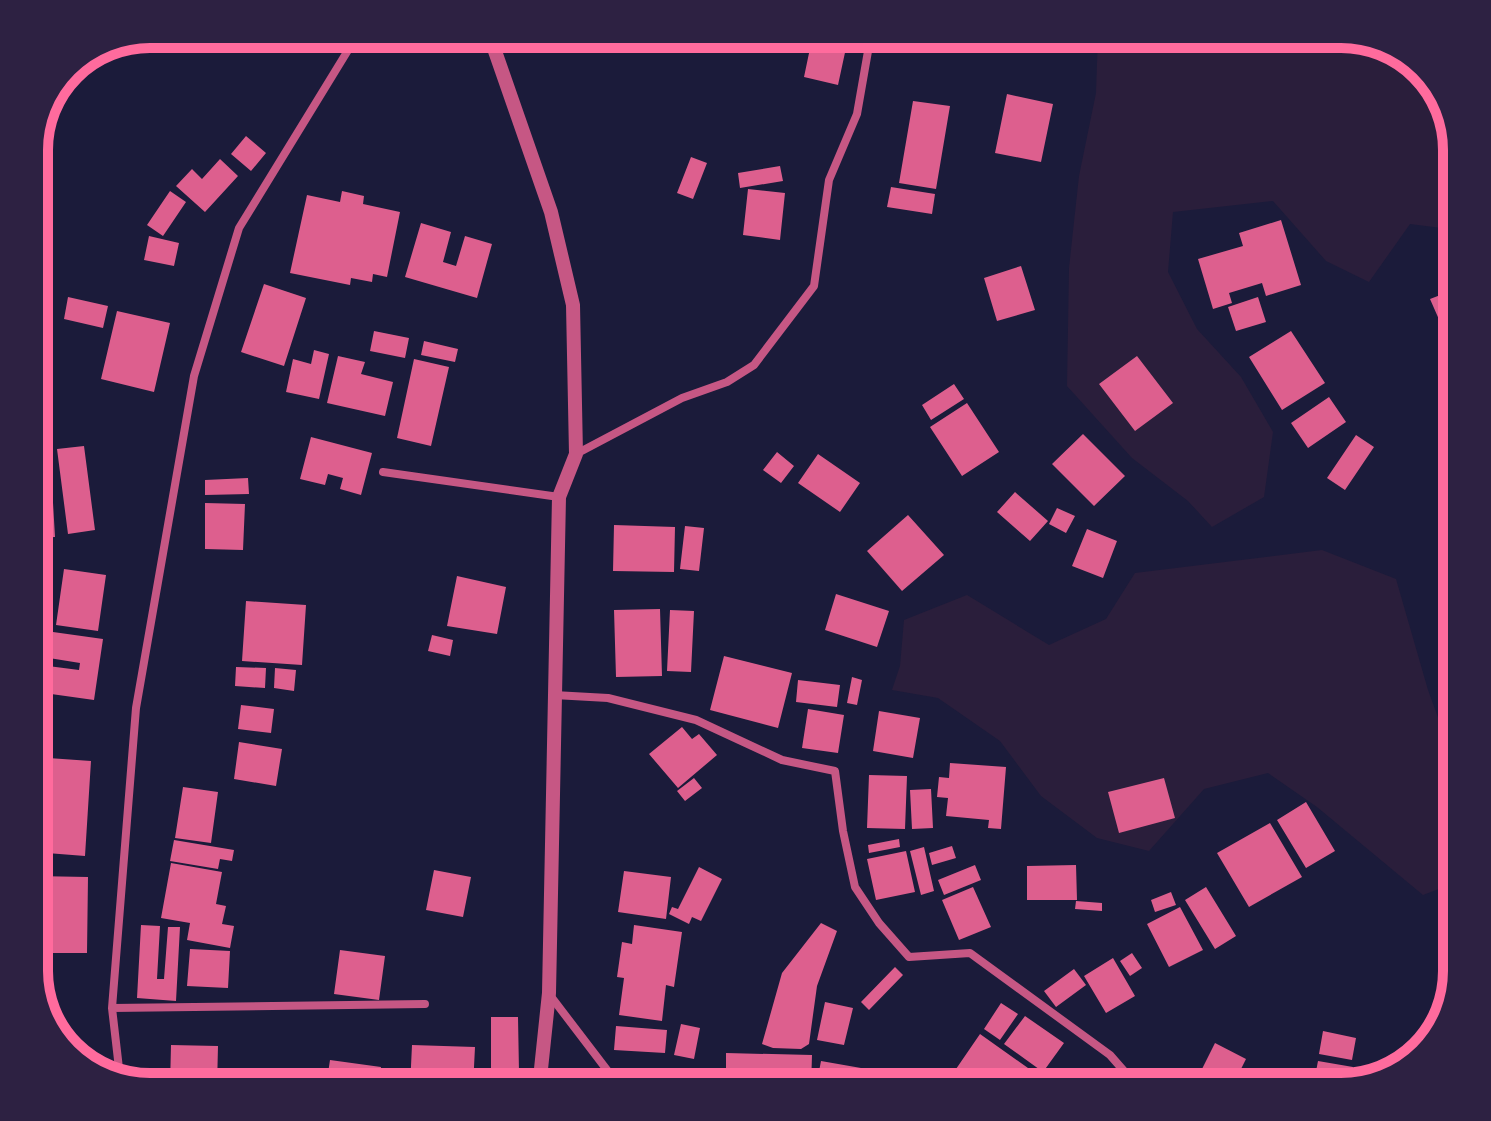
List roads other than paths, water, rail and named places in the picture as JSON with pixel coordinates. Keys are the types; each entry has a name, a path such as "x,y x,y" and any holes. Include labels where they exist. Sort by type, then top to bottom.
{"street":[{"path":"119,1068 112,1008 136,708 194,376 239,228 349,48"},
{"path":"494,48 551,212 573,305 576,454 559,497 549,993 541,1073"},
{"path":"576,454 682,398 727,382 754,365 814,286 829,180 857,114 869,48"},
{"path":"383,472 559,497"},
{"path":"554,695 608,698 696,720 782,760 835,771 855,887 879,923 909,957 970,953 1110,1055 1126,1073"},
{"path":"549,993 609,1073"},
{"path":"112,1008 425,1004"}]}
